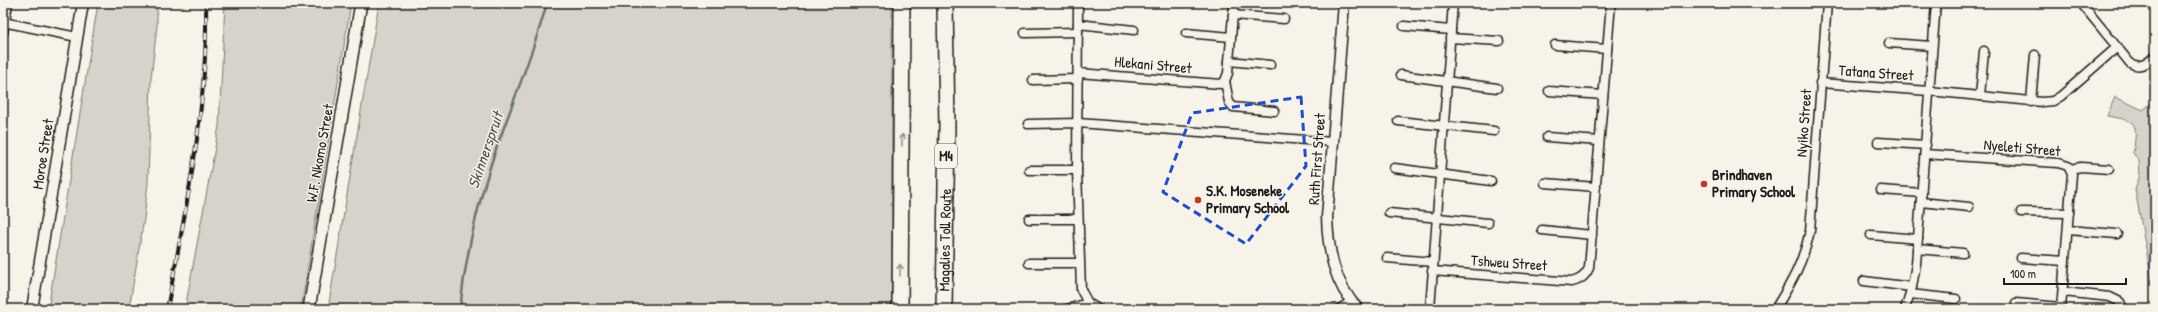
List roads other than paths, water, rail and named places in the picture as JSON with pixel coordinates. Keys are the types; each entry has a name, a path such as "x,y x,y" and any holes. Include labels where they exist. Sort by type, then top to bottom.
{"highway":[{"path":"898,3 902,112"},
{"path":"900,309 902,3"},
{"name":"Magalies Toll Route","path":"944,309 947,127 945,3"},
{"path":"947,127 950,3"}],"main road":[{"name":"W.F. Nkomo Street","path":"309,309 361,3"}],"street":[{"path":"3,33 8,3"},
{"name":"Moroe Street","path":"32,309 83,3"},
{"path":"1067,309 1092,307 1081,290 1079,263 1077,170 1078,3"},
{"path":"1234,3 1229,61 1225,81 1229,102 1233,107 1274,111"},
{"name":"Ruth First Street","path":"1344,3 1327,216 1328,242 1333,265 1354,305"},
{"path":"1430,309 1453,3"},
{"path":"1542,230 1592,235 1610,3"},
{"name":"Nyiko Street","path":"1775,309 1796,277 1802,262 1810,232 1827,3"},
{"path":"1905,309 1911,291 1917,249 1936,3"},
{"path":"2081,3 2116,48 2130,63 2136,66 2146,64 2155,56"},
{"path":"1233,15 1284,18"},
{"path":"4,23 77,37"},
{"path":"1404,26 1499,41"},
{"path":"1025,33 1078,28 1134,30"},
{"path":"1186,33 1231,38"},
{"path":"1889,43 1932,46"},
{"path":"1555,44 1607,49"},
{"name":"Tatana Street","path":"1820,83 1929,91 2031,102 2053,101 2061,96 2116,48"},
{"path":"1980,96 1984,51"},
{"path":"2031,102 2035,55"},
{"path":"1229,61 1270,65"},
{"path":"1401,75 1497,88"},
{"name":"Hlekani Street","path":"1033,80 1078,76 1217,85 1225,81"},
{"path":"1549,91 1603,95"},
{"path":"1398,120 1494,131"},
{"path":"1028,124 1078,123 1333,142"},
{"path":"1547,137 1600,141"},
{"path":"1878,142 1926,145"},
{"name":"Nyeleti Street","path":"1925,154 2058,163 2064,164 2070,169 2072,174 2061,308 2016,303"},
{"path":"2070,169 2081,167 2109,169"},
{"path":"1394,168 1491,181"},
{"path":"1029,170 1077,170"},
{"path":"1545,183 1596,187"},
{"path":"1881,190 1922,192"},
{"path":"1921,202 1969,207"},
{"path":"2021,212 2069,213"},
{"path":"1389,213 1488,223"},
{"path":"1030,219 1078,219"},
{"path":"2068,230 2117,234"},
{"name":"Tshweu Street","path":"1432,272 1572,282 1584,277 1589,268 1592,235"},
{"path":"1872,235 1918,239"},
{"path":"1917,249 1963,253"},
{"path":"1387,258 1433,262"},
{"path":"2021,258 2065,262"},
{"path":"1029,263 1079,263"},
{"path":"1864,281 1956,299"},
{"path":"2063,292 2110,297 2120,302 2123,309"},
{"path":"1339,309 1354,305"}],"waterway":[{"name":"Skinnerspruit","path":"460,309 468,254 491,164 547,3"}],"railway":[{"path":"167,309 200,119 206,42 206,3"}],"place":[{"name":"Brindhaven Primary School","path":"1704,184"},
{"name":"S.K. Moseneke Primary School","path":"1198,200"}]}
